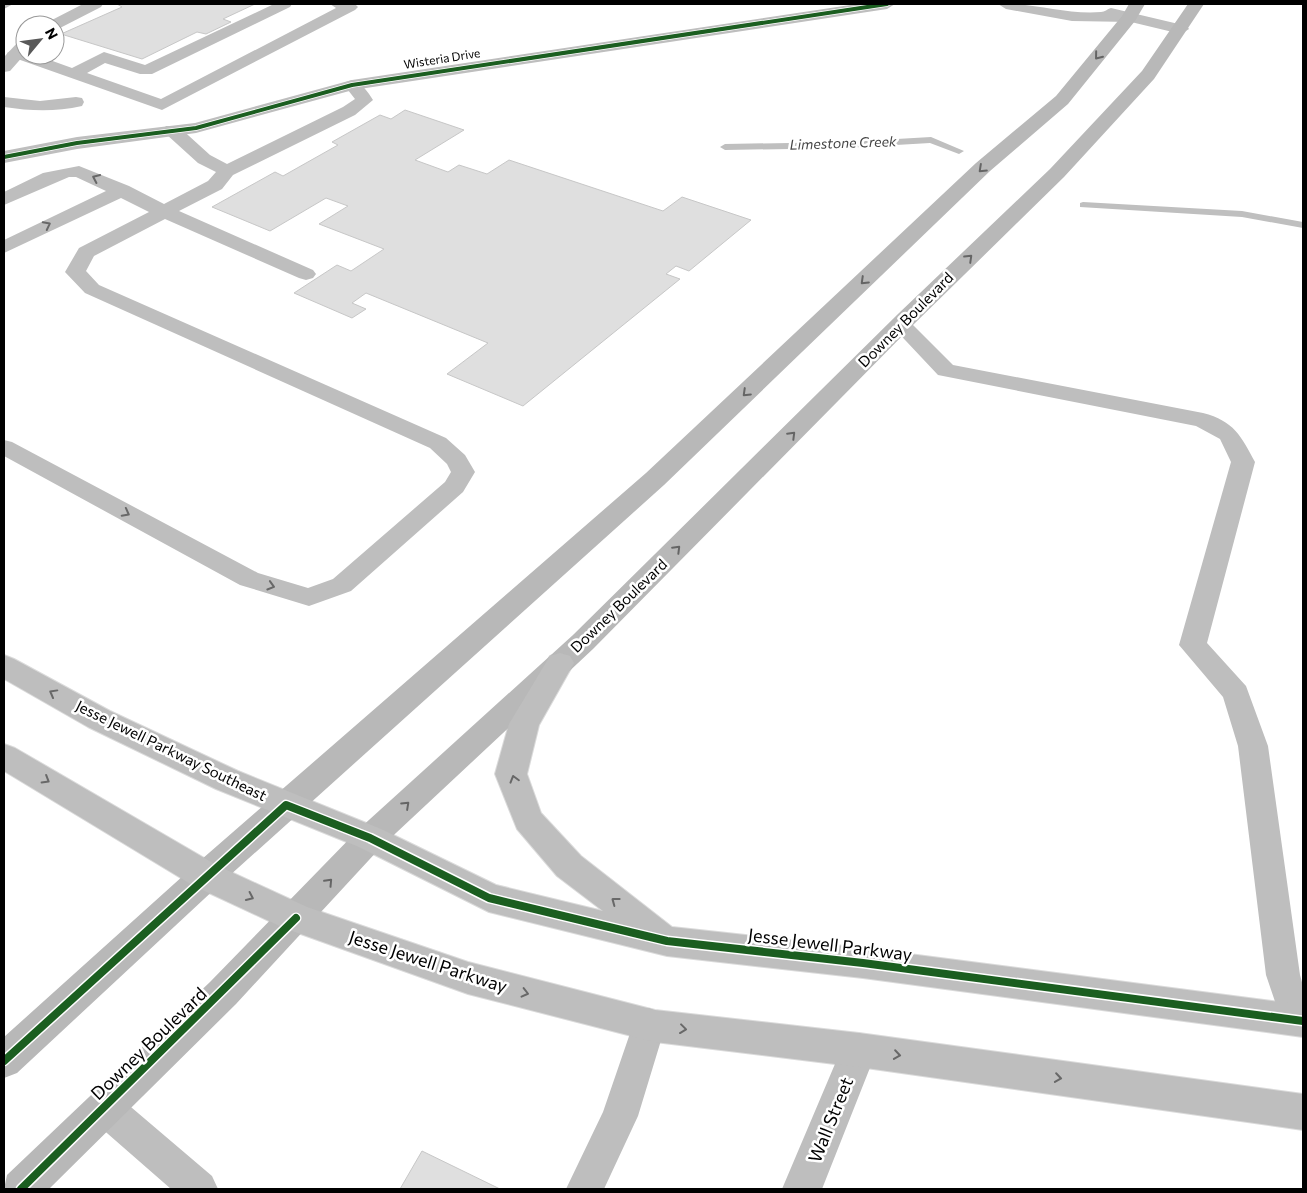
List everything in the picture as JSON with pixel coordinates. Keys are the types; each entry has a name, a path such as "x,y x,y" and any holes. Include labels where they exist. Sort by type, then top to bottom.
{"main road":[{"name":"Wisteria Drive","path":"4,157 77,143 196,128 352,85 887,4"},
{"path":"1006,4 1072,16 1133,11"},
{"path":"1084,4 1133,11 1181,29"},
{"name":"Downey Boulevard","path":"22,1189 296,918 370,838 560,663 862,365 901,324 1057,173 1148,75 1181,29 1196,4"},
{"path":"65,19 91,5"},
{"path":"4,1060 206,876 655,479 983,167 1062,100 1133,11"},
{"path":"4,67 15,55"},
{"path":"560,663 524,724 511,774 528,820 569,866 668,941"},
{"name":"Jesse Jewell Parkway Southeast","path":"4,666 99,718 227,780 370,838"},
{"path":"4,756 206,876 296,918"},
{"name":"Jesse Jewell Parkway","path":"370,838 489,898 668,941 863,963 1300,1021"},
{"name":"Jesse Jewell Parkway","path":"296,918 468,978 649,1024 860,1050 1303,1112"},
{"name":"Wall Street","path":"802,1189 860,1050"}],"lane":[{"path":"73,74 104,57 146,71 284,4"},
{"path":"54,65 73,74 162,105 350,7 337,4"},
{"path":"4,447 249,579 309,597 342,584 454,487 463,472 457,460 438,443 92,289 75,272 86,252 215,185 227,171 349,111 364,100 352,85"},
{"path":"4,102 37,106 64,106 76,102"},
{"path":"172,130 204,159 227,171"},
{"path":"4,199 69,171 79,171 122,190 163,212 306,274"},
{"path":"4,177 24,190"},
{"path":"4,247 122,190"},
{"path":"901,324 946,370 1203,420 1230,435 1243,462 1193,645 1236,694 1253,746 1283,975 1300,1021"},
{"path":"585,1189 620,1116 649,1024"},
{"path":"105,1108 199,1189"}],"building":[{"path":"117,4 255,4 223,19 231,22 206,34 197,32 142,59 65,35 65,32 122,7"},
{"path":"405,110 464,130 415,160 448,172 459,165 487,174 509,160 663,211 682,197 751,220 689,271 676,266 666,274 680,279 523,406 447,374 488,343 366,293 352,303 366,309 352,318 294,293 337,265 351,271 384,249 319,224 348,206 326,198 270,231 212,207 275,172 283,176 338,145 332,142 380,115 391,119"},
{"path":"422,1151 500,1189 400,1189"}],"waterway":[{"name":"Limestone Creek","path":"725,147 845,145 931,140 959,151"},
{"name":"Limestone Creek","path":"1083,205 1242,214 1303,225"}],"cycle path":[{"path":"4,157 77,143 196,128 352,85 887,4"},
{"path":"4,1061 286,805 370,838 489,898 667,941 863,963 1303,1021"},
{"path":"21,1189 296,918"}]}
